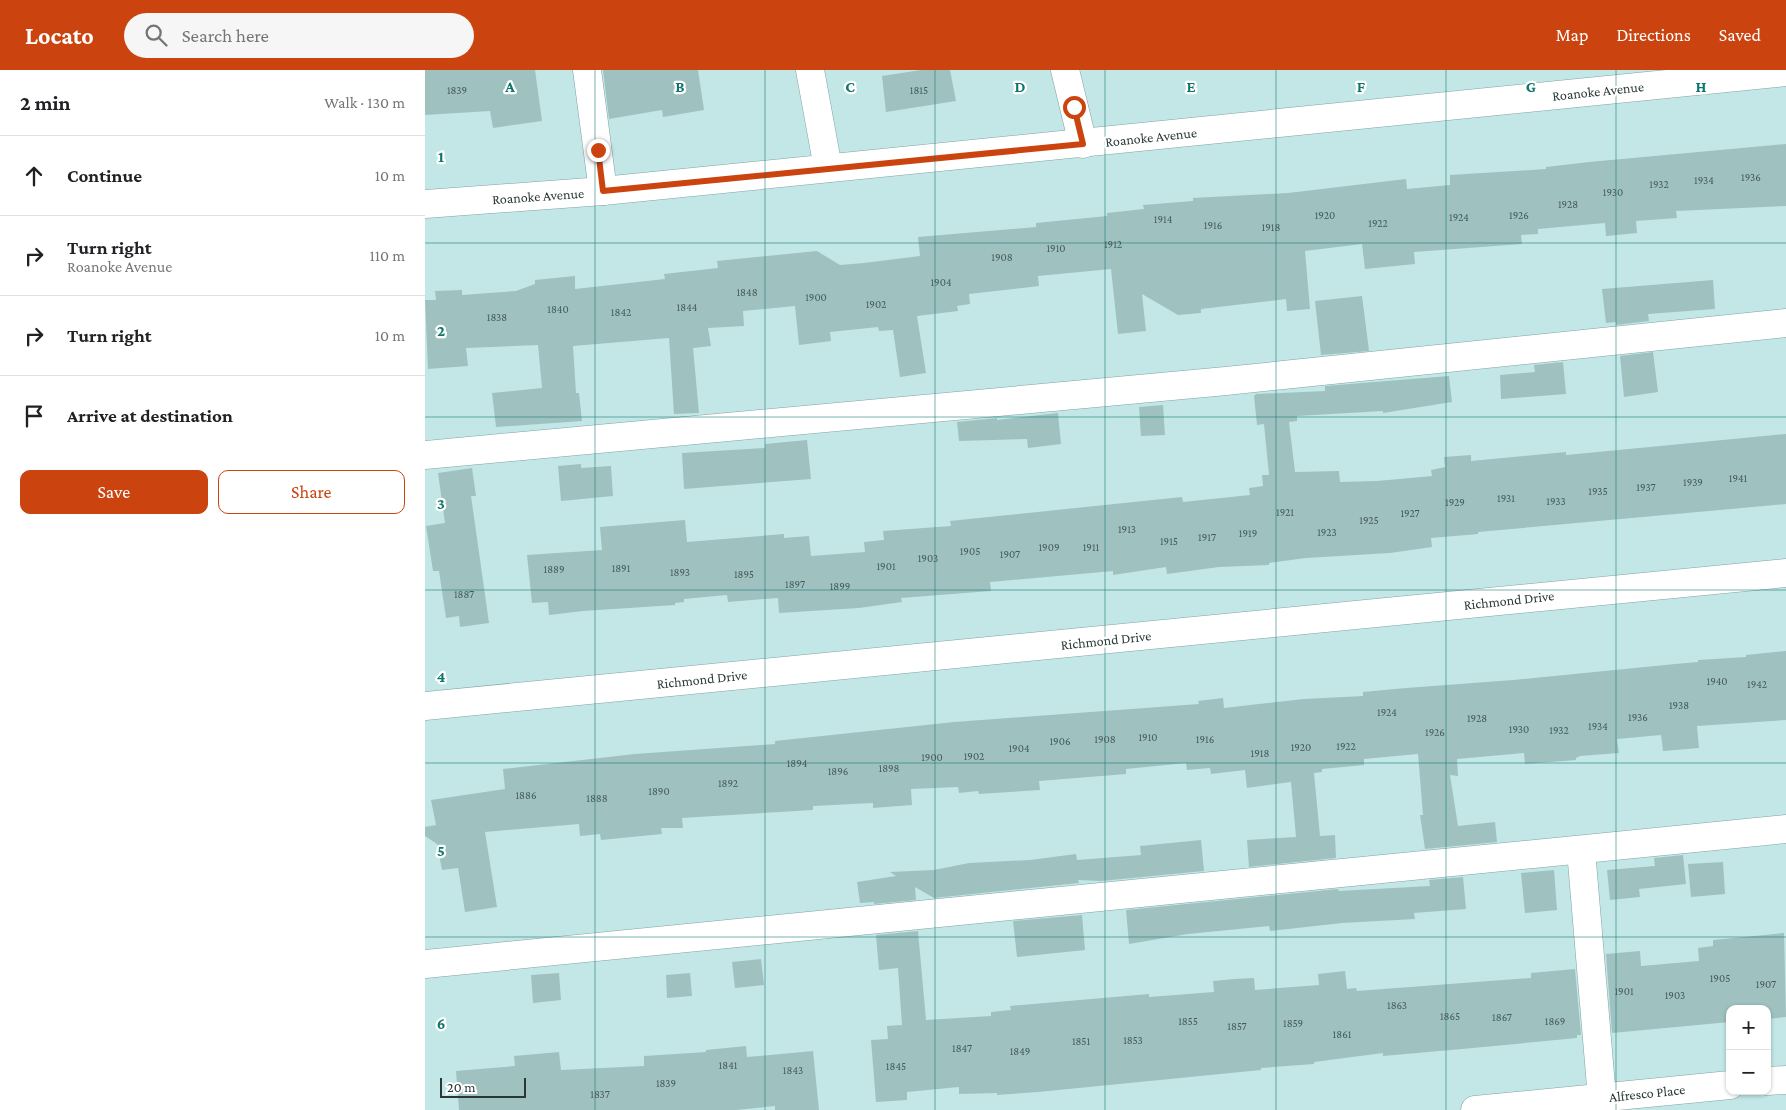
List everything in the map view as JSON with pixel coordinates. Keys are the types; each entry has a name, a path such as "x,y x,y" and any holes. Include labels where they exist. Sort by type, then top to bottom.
{"street":[{"path":"587,70 603,191"},
{"path":"810,70 828,168"},
{"path":"1065,70 1083,144"},
{"name":"Roanoke Avenue","path":"425,204 603,191 1786,72"},
{"path":"425,455 1226,381 1786,323"},
{"name":"Richmond Drive","path":"425,706 1786,573"},
{"path":"425,964 1786,829"},
{"path":"1581,850 1603,1104"},
{"path":"1771,1081 1786,1080"},
{"name":"Alfresco Place","path":"1475,1110 1603,1104 1726,1086"}],"building":[{"path":"425,70 535,70 542,121 493,128 490,111 425,115"},
{"path":"603,70 698,70 704,110 663,117 662,110 609,119"},
{"path":"921,70 950,70 956,101 886,112 882,76"},
{"path":"1786,144 1786,206 1676,211 1677,218 1636,221 1637,233 1606,236 1605,223 1538,229 1538,234 1521,235 1522,244 1414,252 1415,264 1365,269 1362,244 1305,251 1310,309 1287,311 1286,299 1201,309 1201,313 1178,315 1142,294 1146,331 1118,334 1111,269 1038,276 1039,286 969,294 970,304 957,306 958,311 917,316 926,373 900,377 893,330 879,331 878,327 830,332 831,341 799,345 795,306 743,311 744,326 708,328 711,346 693,348 699,413 674,414 669,338 573,346 576,393 579,393 582,421 496,427 492,393 542,388 538,345 466,348 468,366 428,369 425,300 436,300 435,291 462,290 462,295 516,291 535,284 535,280 575,276 575,289 665,279 664,274 718,268 717,261 817,251 840,265 864,263 920,256 918,237 1036,227 1036,223 1107,216 1107,213 1144,209 1143,205 1193,201 1193,198 1288,193 1406,179 1407,189 1450,185 1450,175 1546,169 1546,167 1589,162"},
{"path":"1713,280 1715,309 1648,314 1649,321 1616,325 1616,322 1606,323 1602,289"},
{"path":"1362,296 1369,351 1321,355 1315,301"},
{"path":"1653,352 1658,392 1624,397 1620,356"},
{"path":"1563,362 1566,394 1501,399 1500,375 1535,372 1534,365"},
{"path":"1449,376 1452,402 1383,413 1383,411 1297,416 1297,421 1289,422 1295,472 1339,471 1340,482 1377,481 1432,476 1431,470 1445,467 1444,457 1471,455 1471,461 1566,452 1566,455 1786,434 1786,504 1478,532 1478,534 1431,538 1432,547 1390,553 1306,558 1269,563 1269,565 1219,567 1167,574 1166,567 1113,575 1113,571 990,582 991,591 901,598 902,602 859,608 779,613 778,598 728,602 727,595 684,599 684,602 675,603 675,605 549,615 548,602 532,603 527,555 602,550 600,527 685,520 687,542 784,534 784,538 809,536 811,556 865,552 864,542 884,540 883,531 951,526 950,521 1182,497 1183,502 1250,495 1249,488 1263,486 1262,475 1269,475 1264,424 1257,425 1254,396 1256,394 1325,391 1325,386"},
{"path":"1163,405 1165,435 1141,436 1139,407"},
{"path":"1058,413 1061,444 1028,448 1027,439 959,441 957,422 997,418 997,420"},
{"path":"807,440 811,479 684,489 682,453 765,448 765,444"},
{"path":"581,464 581,468 611,466 613,496 561,501 558,466"},
{"path":"472,468 476,496 471,496 489,623 460,627 459,616 446,618 439,571 433,571 426,526 445,523 438,473"},
{"path":"1786,651 1786,720 1697,726 1699,748 1663,751 1661,735 1617,739 1619,753 1580,756 1576,760 1525,764 1524,753 1457,759 1458,776 1450,775 1458,826 1495,822 1497,842 1425,849 1420,815 1423,815 1418,754 1364,759 1364,765 1322,769 1322,772 1314,773 1320,836 1335,835 1336,858 1249,867 1247,840 1296,837 1291,782 1247,788 1245,770 1211,774 1210,768 1187,770 1186,763 1126,769 1126,774 1039,781 1040,790 979,794 978,791 959,793 958,787 911,789 912,805 873,808 873,803 813,806 813,810 682,818 683,828 661,828 662,834 601,840 600,834 580,836 579,824 485,832 497,907 465,912 458,868 442,870 437,844 425,836 425,827 436,825 431,800 505,789 503,769 635,754 775,744 775,741 954,722 1199,704 1198,701 1223,698 1224,708 1304,699 1363,696 1363,692 1513,680 1698,662 1698,660 1746,657 1746,655"},
{"path":"1201,840 1204,871 1101,881 1078,880 1079,883 934,898 915,887 916,900 874,904 874,902 860,903 857,882 896,876 890,872 934,870 969,863 1030,860 1076,854 1077,860 1141,855 1140,846"},
{"path":"1683,855 1686,884 1639,889 1640,897 1610,900 1607,870 1655,866 1654,858"},
{"path":"1723,862 1725,894 1691,897 1688,864"},
{"path":"1554,870 1557,910 1525,913 1521,873"},
{"path":"1463,877 1466,909 1414,913 1415,919 1342,923 1270,931 1269,926 1188,934 1129,944 1126,910 1338,889 1339,891 1430,886 1429,880"},
{"path":"1082,915 1085,950 1017,957 1013,921"},
{"path":"918,931 926,1020 991,1016 991,1012 1011,1010 1010,1006 1149,994 1149,997 1214,992 1213,981 1234,979 1254,978 1255,990 1319,985 1318,974 1345,971 1347,989 1356,988 1357,991 1531,978 1531,973 1575,969 1581,1035 1577,1035 1577,1038 1462,1049 1383,1056 1383,1053 1314,1062 1314,1064 1261,1068 1261,1070 1038,1092 997,1095 997,1093 959,1094 959,1087 907,1092 907,1100 876,1102 871,1040 888,1039 887,1026 902,1025 898,968 879,970 876,935"},
{"path":"1784,933 1786,1017 1771,1019 1771,1005 1726,1005 1726,1022 1612,1033 1606,954 1640,951 1641,966 1699,961 1698,948 1713,946 1713,940"},
{"path":"761,959 764,985 735,988 732,962"},
{"path":"559,973 561,1000 533,1003 531,975"},
{"path":"690,973 692,996 667,998 666,975"},
{"path":"746,1046 747,1057 813,1051 819,1110 775,1110 775,1106 736,1110 459,1110 456,1071 515,1066 514,1056 559,1052 561,1070 644,1066 644,1056 706,1052 706,1050"}],"route":[{"path":"598,150 603,191 1083,144 1074,107"}]}
